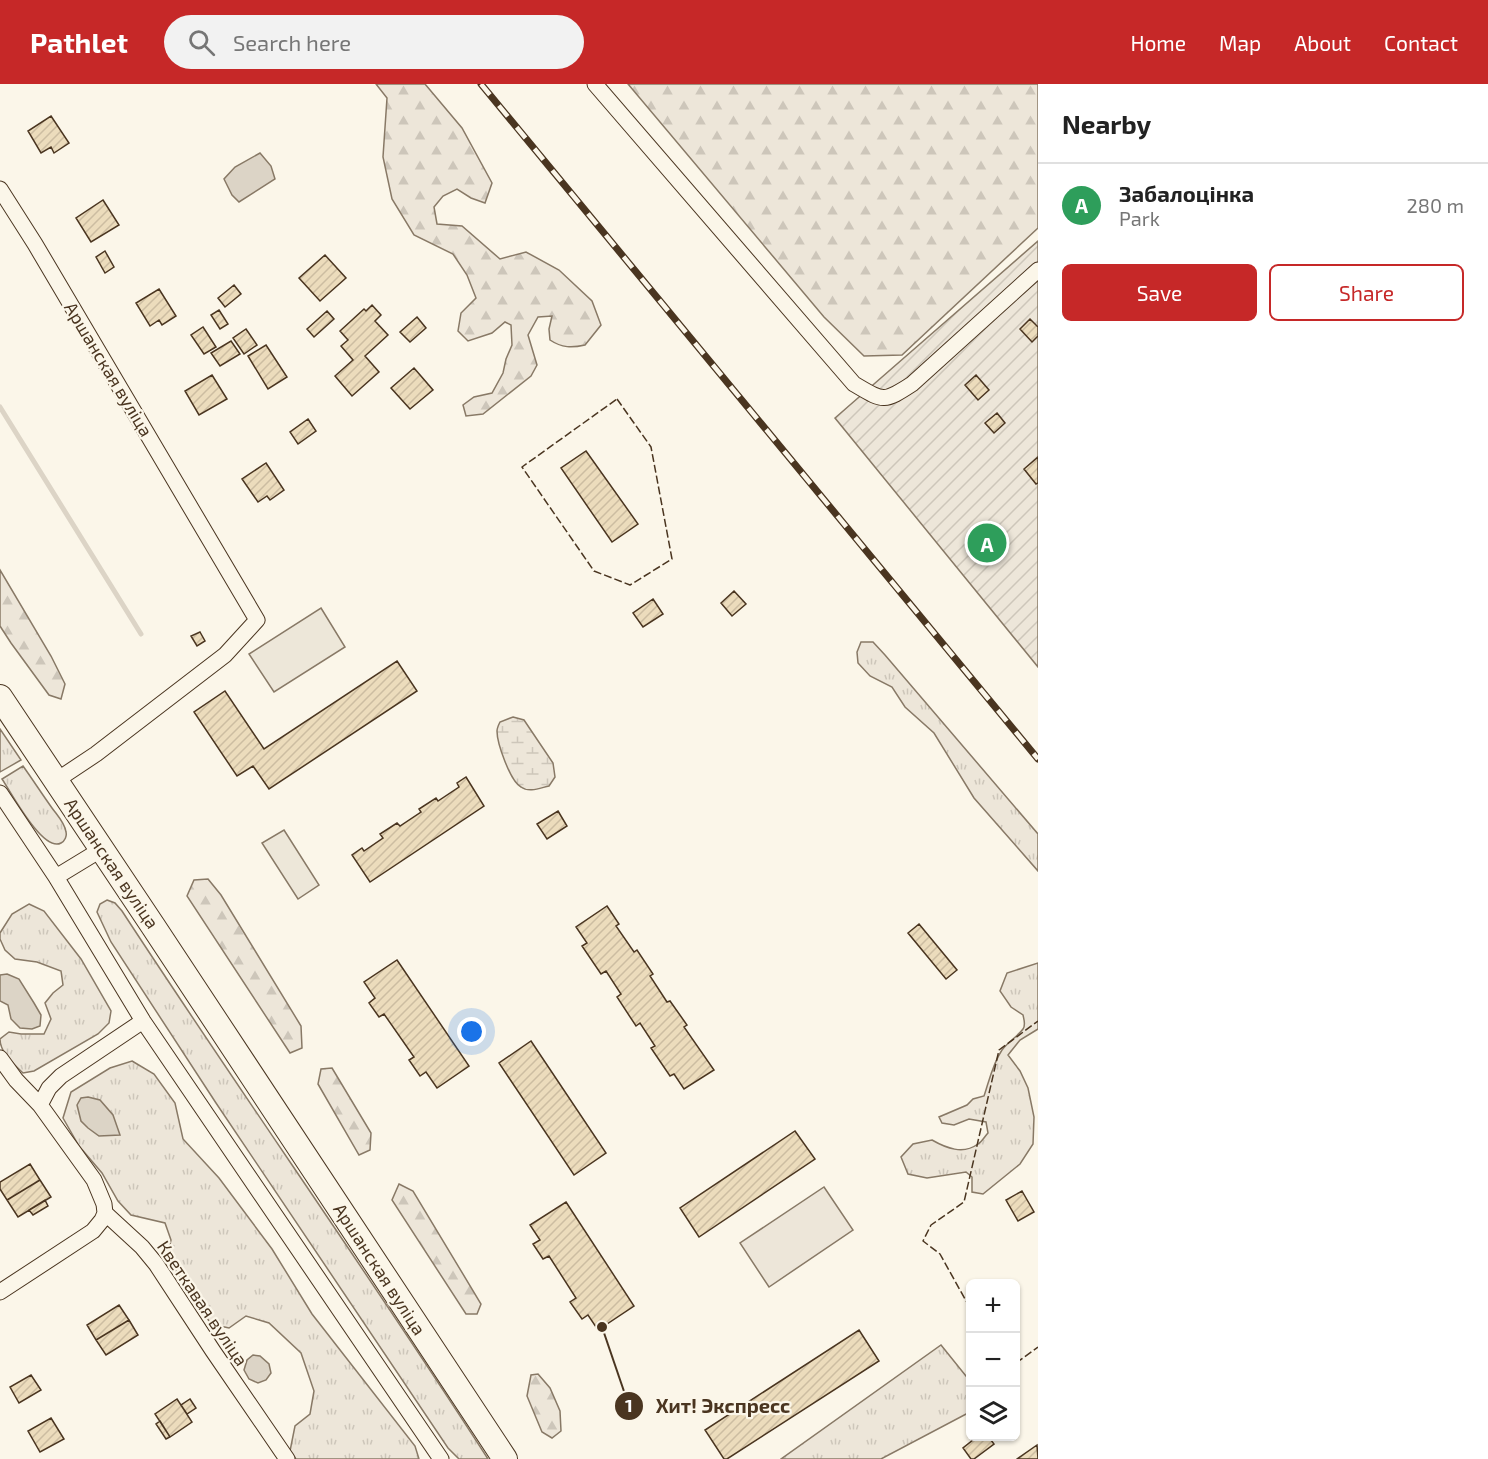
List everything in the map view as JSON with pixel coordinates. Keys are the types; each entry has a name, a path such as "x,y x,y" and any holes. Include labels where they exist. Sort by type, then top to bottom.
{"main road":[{"path":"0,697 57,780"},
{"name":"Аршанская вуліца","path":"57,780 505,1459"}],"street":[{"path":"596,84 854,384 878,398 892,397 912,384 1038,270"},
{"name":"Аршанская вуліца","path":"0,189 35,244 257,620 225,655 96,754 57,780"},
{"path":"0,793 56,877 143,1021 441,1459"},
{"path":"56,877 102,849"},
{"path":"40,1105 49,1088 61,1076 143,1021"},
{"name":"Кветкавая вуліца","path":"0,1058 16,1080 40,1105 94,1180 104,1204 105,1213 142,1247 156,1264 287,1459"},
{"path":"0,1292 93,1231 105,1213"}],"green space":[{"path":"376,84 425,84 462,128 492,183 485,203 457,189 443,196 434,207 437,224 462,226 500,259 526,252 559,270 592,301 601,325 585,345 567,347 550,340 549,329 552,316 538,317 528,335 537,365 531,376 483,414 466,416 463,405 474,397 492,393 503,373 512,345 511,325 505,322 492,333 468,341 458,331 461,313 476,298 467,275 453,254 414,235 392,199 383,157 387,98"},
{"path":"628,84 1038,84 1038,228 902,355 864,356 824,317"},
{"path":"1038,241 1038,667 835,418"},
{"path":"0,570 65,684 61,699 49,695 0,626"},
{"path":"861,642 873,642 885,655 1038,834 1038,871 974,798 934,733 905,707 892,687 870,676 858,663 857,652"},
{"path":"513,717 524,720 553,763 555,777 549,786 535,790 524,789 509,770 497,731 500,722"},
{"path":"0,729 21,760 0,772"},
{"path":"23,766 64,825 66,835 65,840 61,843 54,844 37,831 2,779"},
{"path":"208,879 221,895 301,1026 302,1048 290,1053 187,896 194,880"},
{"path":"107,900 115,903 122,911 488,1459 459,1459 448,1448 216,1103 111,942 97,912 100,904"},
{"path":"29,904 44,911 81,959 111,1011 109,1023 98,1034 34,1071 23,1073 5,1054 0,1039 9,1032 44,1034 51,1019 45,1003 63,985 61,971 37,962 15,959 5,950 0,939 0,933 12,914"},
{"path":"1038,963 1038,1029 1020,1040 1008,1055 1020,1071 1028,1088 1034,1117 1033,1144 1020,1164 983,1194 972,1192 972,1177 966,1172 927,1178 908,1174 901,1157 913,1144 932,1140 943,1146 961,1150 979,1143 988,1133 986,1122 969,1119 954,1125 942,1123 939,1117 967,1105 973,1099 984,1096 999,1055 1024,1026 1023,1015 1011,1007 1000,991 1007,973"},
{"path":"132,1061 154,1074 175,1103 183,1139 219,1178 272,1249 312,1314 415,1446 419,1459 296,1459 290,1451 295,1426 310,1414 314,1391 301,1353 269,1323 246,1316 229,1328 211,1324 167,1257 171,1240 165,1223 131,1215 118,1201 102,1173 79,1146 63,1118 71,1092 110,1068"},
{"path":"332,1068 371,1133 370,1150 359,1155 318,1084 321,1069"},
{"path":"399,1184 413,1191 481,1304 477,1314 466,1314 392,1200"},
{"path":"824,1187 853,1230 769,1287 740,1243"},
{"path":"941,1345 966,1376 966,1414 881,1459 781,1459"},
{"path":"538,1374 550,1388 560,1411 561,1431 552,1438 542,1432 527,1396 531,1375"}],"shaded area":[{"path":"260,153 271,166 275,179 239,202 232,195 224,179 235,167"},
{"path":"321,608 345,647 274,692 249,654"},
{"path":"284,830 319,885 298,899 262,843"},
{"path":"7,974 19,979 41,1015 40,1026 32,1029 20,1028 11,1019 8,1005 0,1001 0,975"},
{"path":"81,1098 100,1100 113,1115 120,1135 99,1136 81,1121 77,1105"},
{"path":"253,1355 260,1356 269,1364 271,1373 266,1380 258,1383 249,1379 244,1370 247,1360"}],"building":[{"path":"51,116 69,143 54,153 51,147 41,153 28,131"},
{"path":"103,200 119,225 91,242 76,218"},
{"path":"105,251 114,267 105,273 96,257"},
{"path":"325,255 346,278 320,301 299,278"},
{"path":"234,285 241,294 225,307 218,298"},
{"path":"159,289 176,316 162,325 159,320 150,326 136,303"},
{"path":"372,305 381,315 375,321 388,335 365,356 379,372 352,396 335,376 353,360 341,346 348,340 340,331 364,309 366,311"},
{"path":"219,310 228,324 220,329 211,315"},
{"path":"327,311 334,319 314,337 307,329"},
{"path":"417,317 426,328 410,342 400,332"},
{"path":"1030,319 1038,327 1038,336 1032,342 1020,329"},
{"path":"203,327 216,347 204,354 191,335"},
{"path":"246,329 257,345 244,354 233,338"},
{"path":"231,341 240,354 220,366 211,353"},
{"path":"266,345 287,377 268,389 248,356"},
{"path":"414,368 433,390 410,409 391,388"},
{"path":"212,375 227,399 199,415 185,391"},
{"path":"976,375 989,390 978,400 965,385"},
{"path":"997,413 1005,423 994,433 985,423"},
{"path":"308,419 316,431 298,444 290,432"},
{"path":"586,451 638,524 612,542 561,468"},
{"path":"1038,457 1038,483 1036,484 1024,469"},
{"path":"266,463 284,490 270,500 267,496 258,502 242,479"},
{"path":"734,591 746,604 732,616 721,603"},
{"path":"653,599 663,614 643,627 633,613"},
{"path":"200,632 205,641 197,646 191,636"},
{"path":"397,661 417,691 269,789 253,766 237,776 194,712 225,691 264,749"},
{"path":"466,777 484,806 370,882 352,855 362,848 364,851 383,838 380,834 397,823 400,826 421,812 419,809 436,798 438,801 459,787 457,783"},
{"path":"558,811 567,826 547,839 537,824"},
{"path":"607,906 619,924 616,926 634,952 637,950 653,974 650,976 667,1002 670,1001 687,1025 684,1027 714,1070 684,1089 674,1074 670,1076 651,1048 655,1046 640,1023 636,1026 617,997 621,994 606,971 601,974 582,946 587,943 576,927"},
{"path":"919,924 957,970 946,979 908,933"},
{"path":"397,960 469,1066 437,1088 426,1072 420,1076 409,1060 414,1057 384,1014 379,1017 369,1003 375,998 364,982"},
{"path":"531,1041 606,1153 574,1175 499,1063"},
{"path":"795,1131 815,1159 699,1237 680,1208"},
{"path":"30,1164 40,1180 7,1200 0,1189 0,1182"},
{"path":"40,1180 51,1197 18,1217 7,1200"},
{"path":"1022,1191 1034,1212 1018,1221 1006,1200"},
{"path":"45,1200 48,1206 33,1215 29,1210"},
{"path":"566,1202 634,1306 598,1330 588,1315 582,1319 570,1302 576,1298 549,1256 543,1259 533,1244 540,1240 530,1225"},
{"path":"119,1305 129,1320 96,1340 87,1325"},
{"path":"129,1320 138,1335 106,1355 96,1340"},
{"path":"859,1330 879,1361 724,1459 705,1430"},
{"path":"31,1375 41,1390 19,1403 10,1387"},
{"path":"177,1399 192,1422 170,1437 155,1414"},
{"path":"190,1399 196,1408 187,1414 181,1405"},
{"path":"51,1418 64,1439 40,1452 28,1431"},
{"path":"160,1421 170,1437 166,1439 156,1424"},
{"path":"972,1441 992,1441 994,1444 974,1459 971,1459 963,1448"},
{"path":"1037,1445 1038,1459 1017,1459"}],"waterway":[{"path":"0,407 141,634"}],"railway":[{"path":"481,84 1038,759"}],"fence":[{"path":"617,399 651,447 672,559 630,585 594,571 522,467 617,399"},
{"path":"966,1301 940,1254 923,1241 931,1225 964,1202 999,1050 1038,1021"},
{"path":"1020,1360 1038,1347"}],"place":[{"name":"Забалоцінка","path":"987,543"},
{"name":"Хит! Экспресс","path":"602,1327"}]}
